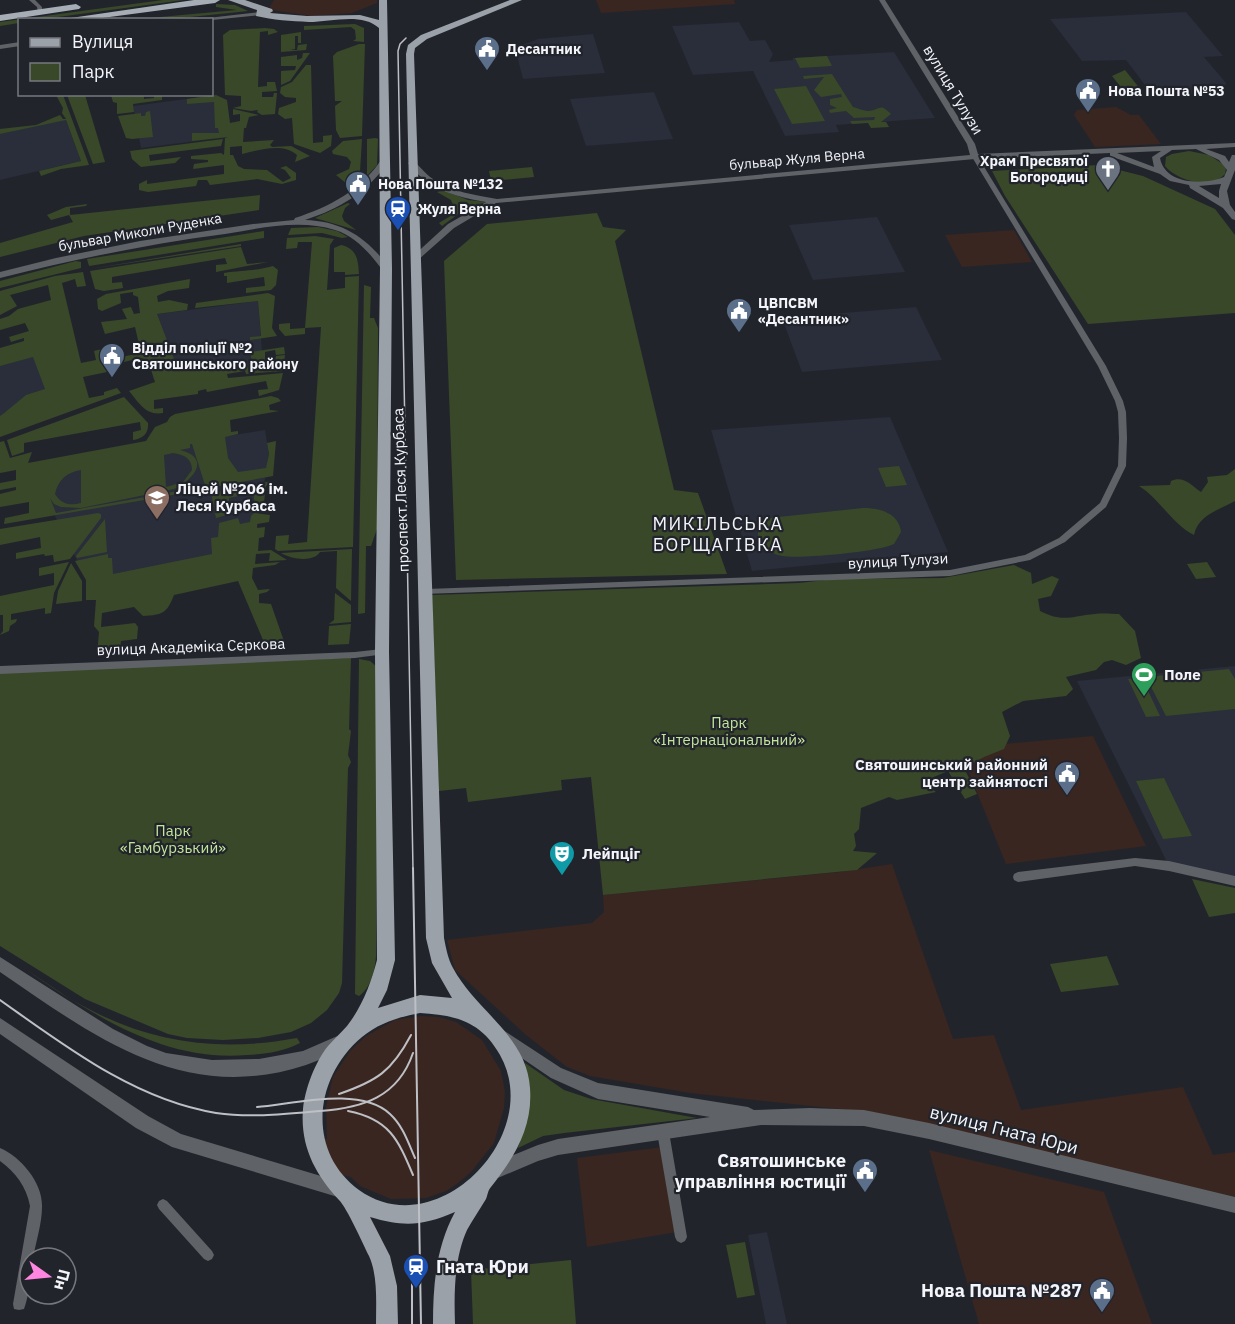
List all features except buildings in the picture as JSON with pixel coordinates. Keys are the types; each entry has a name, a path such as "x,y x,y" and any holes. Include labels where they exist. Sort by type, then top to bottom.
{"highway":[{"path":"121,1 133,0"},
{"path":"74,18 215,0"},
{"path":"0,18 82,6"}],"main road":[{"path":"232,0 250,3 264,11 292,17 345,17 377,21 385,30"},
{"path":"264,11 272,0"},
{"path":"502,3 518,0"},
{"path":"345,17 383,1"},
{"path":"345,17 383,1"},
{"path":"383,1 386,274"},
{"name":"проспект Леся Курбаса","path":"489,1027 448,978 441,966 435,938 412,163 411,47 424,37 502,3"},
{"name":"проспект Леся Курбаса","path":"382,652 382,602 374,588 375,551 384,524 385,332 377,318 379,289 386,274"},
{"path":"382,652 386,960 378,990 350,1036 328,1062 316,1088 312,1116 314,1143 324,1169 345,1193 380,1256 386,1286 387,1324"},
{"path":"350,1036 374,1018 397,1008 420,1004 454,1008 465,1011 489,1027 508,1049 518,1072 521,1097 518,1123 512,1140 467,1208 454,1234 444,1280 444,1324"},
{"path":"345,1193 370,1208 393,1214 418,1214 443,1208 466,1196 490,1176"}],"street":[{"path":"32,0 39,7 40,12"},
{"name":"вулиця Тулузи","path":"426,592 950,573 1027,558 1062,540 1103,505 1122,465 1124,438 1121,406 1102,366 975,157 971,144 882,0"},
{"path":"213,18 264,11"},
{"path":"0,47 18,43"},
{"name":"бульвар Жуля Верна","path":"412,163 424,177 451,191 478,199 497,201 975,157 1235,145"},
{"path":"1187,147 1213,153 1227,164 1229,175"},
{"path":"1162,172 1156,163 1156,157 1161,152 1173,148"},
{"name":"бульвар Жуля Верна","path":"1100,152 1130,159 1204,191 1226,206 1235,217"},
{"path":"1226,206 1222,189 1235,158"},
{"name":"бульвар Миколи Руденка","path":"286,224 321,213 340,203 370,179 384,162"},
{"path":"1184,182 1214,184 1229,175"},
{"name":"бульвар Жуля Верна","path":"415,258 455,221 497,201"},
{"name":"бульвар Миколи Руденка","path":"0,275 119,247 286,224 320,224 340,228 369,250 386,274"},
{"name":"вулиця Академіка Сєркова","path":"0,670 382,652"},
{"path":"1018,877 1135,862 1169,866 1235,881"},
{"path":"0,964 126,1044 166,1059 240,1068 304,1058 350,1036"},
{"path":"0,1025 142,1122 178,1141 345,1193"},
{"name":"вулиця Гната Юри","path":"489,1027 533,1059 579,1084 618,1096 761,1118"},
{"name":"вулиця Гната Юри","path":"490,1176 538,1153 558,1147 761,1118 819,1116 890,1122 1235,1205"},
{"path":"663,1132 681,1237"},
{"path":"0,1154 26,1176 34,1192 36,1206 29,1246"},
{"path":"163,1205 208,1255"}],"shaded area":[{"path":"274,0 377,0 377,3 352,13 312,16 272,10 270,6"},
{"path":"596,0 734,0 735,4 601,13"},
{"path":"1186,12 1223,56 1204,57 1226,83 1222,92 1154,97 1126,60 1082,61 1050,19"},
{"path":"739,22 750,41 765,40 773,54 769,62 793,60 793,58 894,52 935,118 836,125 839,132 785,136 753,71 693,75 672,26"},
{"path":"593,34 605,73 523,79 515,48 538,39"},
{"path":"654,92 673,139 586,146 570,99"},
{"path":"216,95 228,137 141,148 133,106"},
{"path":"1116,107 1131,115 1139,115 1161,144 1095,147 1074,115 1077,110"},
{"path":"66,120 81,161 0,180 0,134"},
{"path":"877,217 905,272 813,280 789,225"},
{"path":"1014,230 1032,262 962,267 945,235"},
{"path":"258,301 263,364 154,380 135,317"},
{"path":"916,307 942,360 802,372 782,318"},
{"path":"47,341 70,405 0,427 0,354"},
{"path":"890,417 948,552 752,571 711,430"},
{"name":"Ліцей №206 ім. Леся Курбаса","path":"265,430 269,454 257,529 250,549 96,599 46,494 45,471 201,440"},
{"path":"1235,666 1235,881 1169,866 1077,681"},
{"path":"1093,736 1146,846 1006,864 959,748"},
{"path":"892,864 953,1039 994,1035 1021,1110 1183,1087 1213,1155 1235,1152 1235,1197 866,1112 690,1093 590,1076 567,1067 526,1035 455,970 447,940 592,923 604,912 603,895 840,872"},
{"path":"421,1016 438,1017 456,1022 482,1040 501,1071 505,1092 504,1108 494,1143 471,1172 458,1183 446,1191 426,1198 391,1199 360,1186 351,1177 337,1174 323,1139 327,1139 326,1107 333,1077 350,1051 366,1036 395,1020"},
{"path":"663,1147 677,1232 587,1247 577,1158"},
{"path":"929,1150 1104,1192 1152,1324 979,1324"},
{"path":"767,1232 787,1324 766,1324 748,1235"}],"green space":[{"path":"163,0 184,0 50,18 30,18"},
{"path":"216,4 235,5 248,11 181,18 149,18 237,10 216,7"},
{"path":"18,20 18,23 0,26 0,22"},
{"path":"355,24 364,28 364,42 353,41 356,39 355,30 351,27 304,30 304,26"},
{"path":"265,28 278,32 268,35 268,31 260,32 258,87 267,86 267,82 275,82 277,91 262,92 262,97 273,97 274,93 277,93 275,114 262,115 257,112 258,110 233,108 241,106 241,96 225,95 223,35 230,30"},
{"path":"301,32 301,43 298,43 298,36 295,36 295,49 290,50 297,50 298,45 307,44 306,50 281,52 281,35"},
{"path":"365,44 362,136 340,138 336,130 335,106 342,101 335,101 333,56 337,52"},
{"path":"303,53 310,53 290,81 281,85 281,71 295,70 296,66 281,66 281,57 297,55 297,60 302,58"},
{"path":"827,56 832,66 800,68 795,58"},
{"path":"306,65 311,65 313,143 323,142 323,136 332,135 331,146 320,153 294,144 292,118 285,119 278,114 279,108 296,102 296,98 285,97 280,93 281,87 292,82"},
{"path":"1125,70 1141,90 1124,91 1112,76"},
{"path":"832,74 853,107 868,111 882,108 887,110 891,114 881,122 886,122 889,127 871,128 868,123 852,124 850,121 874,120 875,117 854,118 846,111 830,113 829,110 837,108 830,105 830,99 842,97 841,94 821,97 814,90 824,77 804,79 803,76"},
{"path":"806,86 825,121 792,124 774,89"},
{"path":"213,95 227,100 230,123 240,121 240,114 233,115 233,109 259,115 249,117 246,128 244,128 243,142 274,140 270,145 272,147 291,146 310,156 295,162 297,155 285,149 270,148 242,154 242,146 230,147 230,155 233,155 238,166 244,169 267,170 283,182 291,178 285,170 280,168 286,166 296,173 296,180 282,184 257,179 210,185 207,180 198,180 196,186 148,192 139,190 139,184 147,180 147,184 224,174 224,165 193,169 194,164 208,162 208,160 191,159 191,156 221,153 224,155 225,138 228,137 192,141 192,133 219,133 218,128 215,128 214,102 187,104 187,99"},
{"path":"57,96 63,96 89,165 61,169 41,176 39,171 81,161 66,120 0,134 0,129 36,125 60,115 66,119 62,113 63,108"},
{"path":"67,96 85,96 105,162 93,164"},
{"path":"111,96 144,96 144,99 162,96 162,100 133,104 134,112 117,114 117,103 113,102"},
{"path":"150,111 153,137 126,138 118,116 141,113 141,116 145,116 146,112"},
{"path":"223,139 221,146 149,155 150,161 181,157 175,163 141,167 132,159 130,151"},
{"path":"362,139 360,172 347,184 336,175 349,169 351,162 347,157 333,154 332,151 343,141"},
{"path":"367,139 378,139 377,165 367,176"},
{"path":"1189,151 1209,155 1223,164 1226,169 1225,174 1211,182 1194,182 1177,176 1165,166 1166,157"},
{"path":"1099,165 1143,176 1215,209 1235,235 1235,313 1088,324 1005,196 992,171"},
{"path":"532,167 534,177 491,181 489,171"},
{"path":"443,190 468,200 486,202 465,209 442,226 439,223 452,215 455,210 451,200 437,192"},
{"path":"260,195 259,210 84,236 0,257 0,243 73,222 69,215 51,220 47,215 66,207 87,204 70,208 70,215"},
{"path":"350,204 345,208 342,216 344,221 356,230 315,218"},
{"path":"597,213 603,227 626,230 615,241 674,490 698,493 727,574 456,580 444,261 487,224"},
{"path":"318,227 337,231 348,237 342,238 322,233 288,235 291,228"},
{"path":"264,231 264,238 89,266 87,259"},
{"path":"315,236 334,239 330,245 327,290 345,288 345,277 359,276 353,547 278,551 275,549 276,536 289,535 288,544 307,542 321,327 305,328 312,242 298,242 297,248 286,249 287,238"},
{"path":"241,244 241,246 90,269"},
{"path":"341,245 356,255 359,274 345,275 345,272 334,272 334,248"},
{"path":"241,247 247,264 268,262 216,272 216,265 227,264 225,258 112,277 112,283 122,282 123,288 104,291 95,289 90,271"},
{"path":"76,261 81,262 81,268 0,288 0,281"},
{"path":"273,266 278,270 276,285 271,290 246,293 246,288 265,286 264,277 227,283 227,276 224,276 224,273"},
{"path":"83,272 86,286 77,287 75,279 62,283 81,363 96,360 94,351 102,349 107,372 83,377 89,398 104,395 104,392 117,388 121,393 0,437 0,416 26,395 45,389 33,357 0,366 0,348 24,341 24,338 11,342 9,337 29,331 25,323 0,330 0,319 18,309 51,300 48,285 10,295 17,306 0,315 0,291 55,276"},
{"path":"190,279 189,288 168,291 157,296 158,302 169,300 188,304 187,310 157,314 176,364 201,361 202,369 210,368 210,364 205,365 204,360 209,359 222,367 252,362 250,352 284,347 285,354 276,355 275,350 265,352 265,362 275,361 276,356 285,355 283,371 246,374 245,371 227,374 228,378 283,373 279,390 259,396 258,390 268,389 266,381 207,392 206,389 198,391 198,394 154,400 154,409 163,408 163,413 147,411 136,400 129,391 155,382 148,360 140,358 112,365 107,346 118,344 121,357 141,353 135,327 105,334 101,322 127,319 122,309 131,307 134,314 140,313 138,297 133,295 133,292 120,294 121,303 102,311 98,309 97,299 106,294"},
{"path":"364,285 371,287 370,318 374,318 378,328 377,529 371,546 366,546 365,613 358,614"},
{"path":"268,293 275,296 272,328 277,336 250,340 250,337 261,336 258,301 195,308 196,303"},
{"path":"290,323 290,329 305,328 305,334 285,336 279,329 279,324"},
{"path":"271,396 278,398 281,401 269,405 270,410 279,411 230,420 231,432 238,431 238,434 225,437 228,458 238,472 266,468 269,454 267,443 276,441 273,476 167,496 167,493 205,485 192,444 190,444 190,448 180,450 195,458 196,469 193,475 174,489 81,508 61,507 54,504 50,498 56,513 151,496 150,499 4,524 5,518 29,513 29,502 0,507 0,494 16,490 16,487 0,490 0,483 16,480 16,470 0,473 0,442 4,441 10,458 32,452 28,463 146,441 155,427 167,422 175,414","holes":["173,453 187,458 192,470 183,482 166,487 164,455","81,470 81,503 63,502 55,494 58,485 67,475"]},
{"path":"124,397 148,423 146,433 142,437 133,440 133,432 141,430 140,422 24,443 24,452 12,456 7,440"},
{"path":"899,466 907,485 886,487 878,468"},
{"path":"1235,469 1235,501 1205,518 1196,528 1194,535 1179,525 1139,486 1170,485 1171,481 1179,479 1201,492 1208,482 1207,477 1227,475"},
{"path":"272,481 266,486 264,502 269,503 256,510 250,508 250,505 255,504 253,493 229,498 229,504 235,503 234,513 216,518 211,493"},
{"path":"863,508 888,513 897,520 901,532 894,544 856,552 791,557 772,552 758,541 758,528 769,518"},
{"path":"254,513 270,515 269,522 257,524 257,528 265,527 264,537 259,538 258,551 271,550 287,560 269,561 270,553 256,554 255,564 280,562 275,565 253,568 252,578 258,590 270,589 259,594 259,603 271,604 286,647 266,647 238,581 174,595 169,606 163,612 155,615 143,616 134,607 102,613 101,627 135,623 138,627 137,639 121,641 120,650 134,649 134,654 97,655 99,632 94,626 96,600 86,600 86,580 75,561 108,554 108,558 112,558 113,574 212,554 211,538 218,537 219,523 238,518 240,524 250,522"},
{"path":"101,514 101,518 70,559 54,562 53,555 45,556 44,554 16,559 16,553 41,548 40,537 0,545 0,529"},
{"path":"105,519 107,552 77,558 76,556"},
{"path":"352,549 351,601 336,588 337,551 320,552 307,559 290,557 281,553"},
{"path":"69,562 54,593 51,613 45,614 45,608 11,614 11,620 17,619 16,622 10,626 9,631 0,635 3,631 3,615 0,615 0,596 54,585 54,573 39,576 39,568"},
{"path":"1207,562 1216,577 1196,579 1187,564"},
{"path":"71,563 82,581 82,601 56,604 58,591"},
{"name":"Парк «Інтернаціональний»","path":"1014,565 1031,573 1032,584 1052,576 1059,579 1051,596 1038,599 1040,611 1048,615 1068,618 1119,614 1135,631 1141,658 1126,665 1112,660 1104,662 1096,670 1066,677 1073,689 1066,696 1023,701 1002,712 1010,736 1004,749 964,768 977,794 965,799 948,771 922,782 936,792 897,800 889,797 861,808 859,829 854,834 856,846 853,851 877,853 857,870 603,895 591,777 561,780 562,790 468,802 466,788 439,791 432,595 799,583 835,579 943,578"},
{"path":"335,593 351,605 351,622 329,624 334,620"},
{"path":"351,624 349,644 328,645 329,626"},
{"name":"Парк «Гамбурзький»","path":"351,658 349,729 351,731 348,755 351,762 348,768 342,983 339,993 327,1010 311,1023 291,1032 258,1038 223,1040 187,1038 168,1034 85,999 0,946 0,672"},
{"path":"359,659 370,661 377,667 376,956 369,984 359,996 355,994"},
{"path":"1229,669 1235,679 1235,709 1166,716 1146,677"},
{"name":"Поле","path":"1142,678 1160,716 1146,717 1128,679"},
{"path":"1164,778 1192,836 1163,839 1136,781"},
{"path":"1192,879 1235,888 1235,913 1209,917"},
{"path":"1107,956 1119,985 1061,992 1050,964"},
{"path":"77,1003 135,1029 187,1042 241,1044 297,1038 300,1043 274,1052 247,1055 213,1055 181,1050 149,1040"},
{"path":"525,1063 564,1090 591,1099 697,1118 543,1136 518,1148 528,1106"},
{"path":"745,1242 755,1295 737,1298 726,1245"},
{"path":"571,1260 576,1324 473,1324 471,1270"}],"tram line":[{"path":"406,38 400,44 398,51 413,869"},
{"path":"413,868 421,1324"},
{"path":"0,1000 102,1069 129,1084 186,1106 216,1113 255,1115 336,1109 366,1102"},
{"path":"339,1094 364,1084 382,1073 397,1058 411,1035"},
{"path":"366,1102 388,1090 398,1080 413,1053"},
{"path":"257,1107 326,1099 366,1102"},
{"path":"366,1102 390,1114 405,1134 415,1158"},
{"path":"348,1111 373,1119 383,1125 397,1141 413,1175"},
{"path":"412,1258 412,1324"}],"place":[{"name":"Десантник","path":"487,72"},
{"name":"Нова Пошта №53","path":"1088,114"},
{"name":"Храм Пресвятої Богородиці","path":"1108,192"},
{"name":"Нова Пошта №132","path":"358,207"},
{"name":"Жуля Верна","path":"398,232"},
{"name":"ЦВПСВМ «Десантник»","path":"739,334"},
{"name":"Відділ поліції №2 Святошинського району","path":"112,379"},
{"name":"Ліцей №206 ім. Леся Курбаса","path":"157,521"},
{"name":"Поле","path":"1144,698"},
{"name":"Святошинський районний центр зайнятості","path":"1067,797"},
{"name":"Лейпціг","path":"562,877"},
{"name":"Святошинське управління юстиції","path":"865,1194"},
{"name":"Гната Юри","path":"416,1290"},
{"name":"Нова Пошта №287","path":"1102,1314"}],"district":[{"name":"МИКІЛЬСЬКА БОРЩАГІВКА","path":"718,534"}]}
